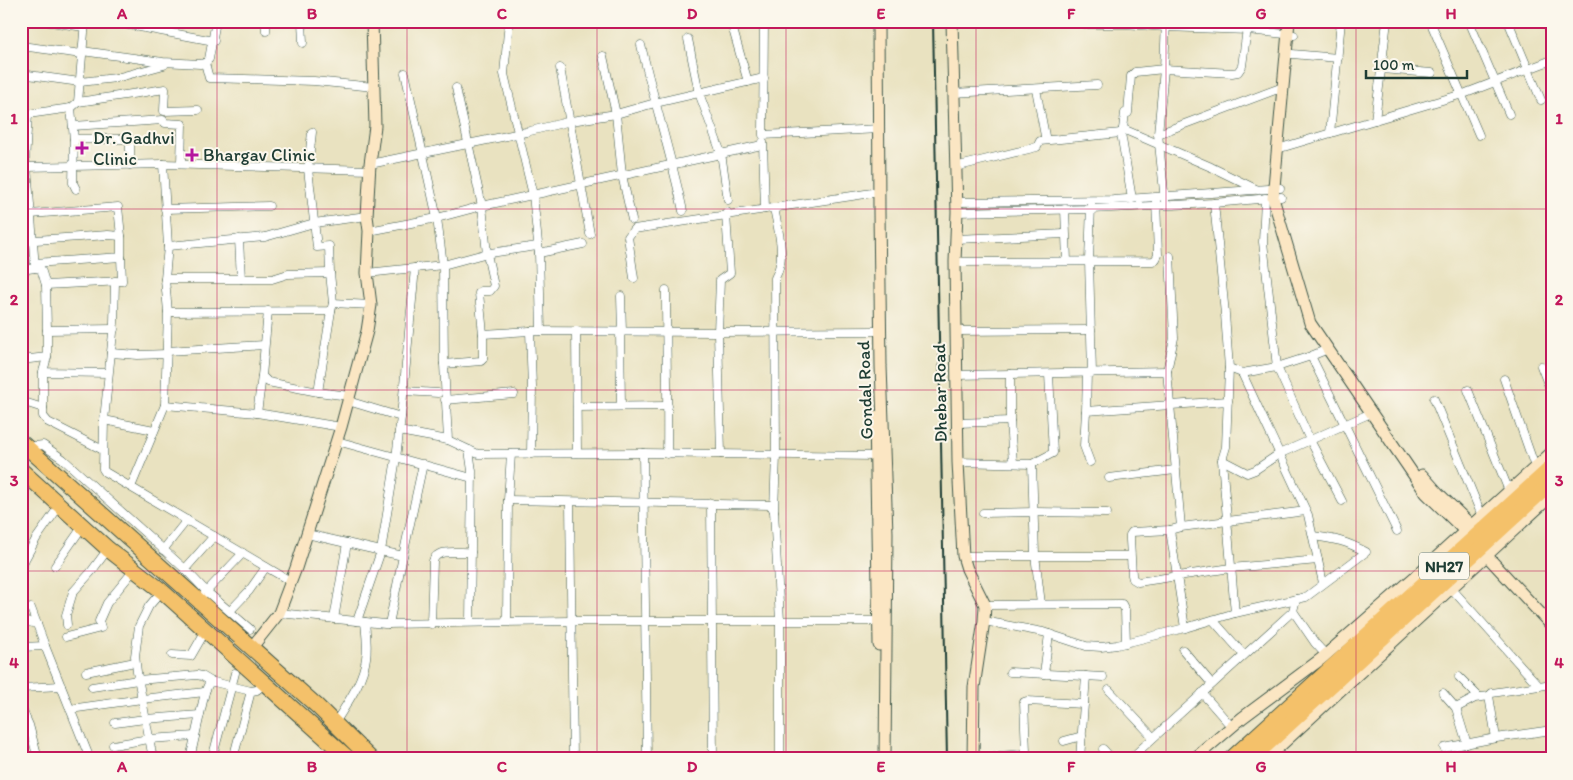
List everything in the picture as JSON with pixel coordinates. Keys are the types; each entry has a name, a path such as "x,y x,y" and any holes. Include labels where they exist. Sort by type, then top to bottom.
{"highway":[{"path":"24,444 202,596 252,647 335,723 371,759"},
{"name":"NH27","path":"1231,759 1301,704 1552,467"},
{"path":"21,470 108,549 162,591 349,759"},
{"name":"NH27","path":"1342,666 1367,652 1552,482"},
{"path":"1367,652 1387,648"},
{"name":"NH27","path":"1251,759 1301,704"}],"street":[{"path":"44,21 84,24 78,102"},
{"path":"108,21 214,40"},
{"path":"21,46 171,63 200,64 210,60 216,21"},
{"path":"266,21 266,31"},
{"path":"302,21 303,43"},
{"path":"252,647 278,613 296,568 341,428 367,331 371,305 367,272 369,231 367,216 375,126 372,21"},
{"path":"509,21 504,74 533,195 538,249 541,331"},
{"path":"764,21 762,144 765,209"},
{"path":"872,21 875,129 872,193 876,456 883,621 878,759"},
{"name":"Gondal Road","path":"878,21 875,129 887,533 883,621 885,759"},
{"path":"952,21 971,21"},
{"name":"Dhebar Road","path":"952,21 957,207 958,462 963,556 967,570 985,605"},
{"path":"1063,21 1248,26 1291,34"},
{"path":"1289,21 1292,54 1274,195 1263,242 1277,367 1310,440 1342,502"},
{"path":"1280,148 1283,86 1291,34 1295,21"},
{"path":"1330,133 1341,21"},
{"path":"1375,120 1387,21"},
{"path":"1430,21 1479,135"},
{"path":"1468,21 1508,114"},
{"path":"1508,21 1541,100"},
{"path":"1546,21 1552,37"},
{"path":"1165,201 1158,134 1166,24"},
{"path":"732,26 748,82"},
{"path":"1132,199 1122,131 1127,113 1131,76 1133,73 1164,69 1238,72 1242,66 1248,26"},
{"path":"688,39 700,93 721,153 728,200"},
{"path":"641,45 655,103 673,163 683,211"},
{"path":"1292,54 1338,58"},
{"path":"603,56 616,114 622,175 632,220"},
{"path":"1280,148 1462,94 1552,60"},
{"path":"21,74 80,82 116,78 171,63"},
{"path":"205,63 209,78 314,81 374,86"},
{"path":"560,68 590,234"},
{"path":"1381,69 1432,73"},
{"path":"405,73 437,218 443,265 445,400 448,440"},
{"path":"24,163 74,166 182,164 308,169 370,167 570,121 616,114 764,78"},
{"path":"953,93 1097,85"},
{"path":"1158,134 1283,86"},
{"path":"444,364 481,361 483,359 483,334 479,293 481,291 490,291 494,286 487,254 482,206 456,88"},
{"path":"35,265 24,163 25,114 71,108 78,102 164,89 164,110 198,110"},
{"path":"1036,89 1045,136"},
{"path":"71,108 74,139 73,183 76,188"},
{"path":"72,126 163,120 165,123 182,124 182,164"},
{"path":"763,135 875,129"},
{"path":"955,167 1037,147 1040,141 1122,131 1159,144 1211,166 1257,190 1274,195"},
{"path":"312,132 308,169 314,223 317,247 329,246 333,303 318,392"},
{"path":"74,139 130,139 130,165"},
{"path":"369,231 437,218 482,206 762,144"},
{"path":"131,486 164,405 168,312 165,280 168,246 163,164"},
{"path":"957,207 1091,209 1257,190"},
{"path":"634,278 628,237 634,229 872,193"},
{"path":"1165,201 1214,203 1274,195"},
{"path":"1274,195 1310,323 1426,493 1468,528"},
{"path":"1274,195 1319,322 1350,371 1422,475 1468,528"},
{"path":"957,207 1091,200 1132,199 1156,202"},
{"path":"1090,462 1084,446 1091,330 1089,261 1091,200"},
{"path":"956,262 1154,261 1158,254 1156,202"},
{"path":"1214,203 1229,368 1226,447 1222,460 1235,613"},
{"path":"165,209 269,206"},
{"path":"31,214 118,207 122,281 46,285"},
{"path":"774,208 782,257 775,278 774,331 776,455 774,510 780,621 780,759"},
{"path":"1064,209 1067,261"},
{"path":"721,454 718,332 720,280 730,273 727,214"},
{"path":"168,246 265,237 314,223 367,216"},
{"path":"956,239 1065,234"},
{"path":"21,241 108,235 121,236"},
{"path":"239,239 242,279"},
{"path":"367,272 443,265 487,254 583,244"},
{"path":"1170,256 1174,338 1167,371 1181,527"},
{"path":"21,270 35,265 121,257"},
{"path":"35,265 41,269 46,285 47,330 46,358 43,372 43,416 48,422 103,450"},
{"path":"335,723 360,680 364,668 367,650 361,621 381,551 396,458 415,268"},
{"path":"165,280 272,279 288,274 330,273"},
{"path":"115,281 114,329 104,420 102,466 105,472 290,581"},
{"path":"666,290 667,454"},
{"path":"621,296 621,406"},
{"path":"333,303 371,305"},
{"path":"257,413 268,311"},
{"path":"168,312 331,311"},
{"path":"47,330 114,329"},
{"path":"956,331 1091,330"},
{"path":"483,334 530,331 875,331"},
{"path":"530,331 532,386 531,454"},
{"path":"576,331 577,453"},
{"path":"110,353 138,355 264,345"},
{"path":"1229,368 1242,373 1277,367 1328,349"},
{"path":"1311,356 1397,531"},
{"path":"21,360 46,358"},
{"path":"1541,366 1552,394"},
{"path":"957,375 1167,371"},
{"path":"43,372 108,373"},
{"path":"1242,373 1306,511 1323,583"},
{"path":"1010,374 1010,422 1013,463"},
{"path":"958,462 1032,464 1053,453 1050,374"},
{"path":"262,376 268,382 348,398 401,417"},
{"path":"1504,379 1535,467"},
{"path":"1468,390 1508,491"},
{"path":"404,391 438,393"},
{"path":"445,400 514,394"},
{"path":"1434,399 1482,516"},
{"path":"21,401 43,408"},
{"path":"1086,411 1228,401"},
{"path":"164,405 257,413 341,428"},
{"path":"577,406 668,406"},
{"path":"1222,460 1247,473 1255,470 1279,454 1371,413"},
{"path":"104,420 154,430"},
{"path":"958,423 1010,422"},
{"path":"399,431 448,440 478,454 644,453 876,456"},
{"path":"336,440 472,478"},
{"path":"24,444 42,445 63,459 185,569 202,596 230,612 250,629"},
{"path":"469,450 472,478 470,622"},
{"path":"1266,759 1342,666 1468,528 1552,452"},
{"path":"644,453 647,759"},
{"path":"507,621 508,500 511,454"},
{"path":"389,624 423,464"},
{"path":"1032,464 1036,555 1041,604"},
{"path":"1110,478 1176,470"},
{"path":"508,500 764,504 771,505 774,510"},
{"path":"1194,759 1232,726 1342,666 1387,648 1489,553 1550,501"},
{"path":"570,502 573,759"},
{"path":"711,503 713,759"},
{"path":"21,570 23,559 60,505"},
{"path":"1306,511 1170,530 1132,532 1130,535 1132,575 1133,579 1138,582 1231,568 1318,560"},
{"path":"983,513 1107,513"},
{"path":"163,550 187,520"},
{"path":"56,566 83,526"},
{"path":"1170,530 1185,628"},
{"path":"307,534 403,556"},
{"path":"185,569 214,536"},
{"path":"984,621 1049,634 1092,647 1126,643 1235,613 1306,597 1366,552 1338,540 1313,536"},
{"path":"334,619 347,543"},
{"path":"67,625 66,615 73,592 108,549"},
{"path":"431,624 433,561 435,556 440,553 471,552"},
{"path":"202,596 243,553"},
{"path":"1489,553 1552,617"},
{"path":"1489,553 1552,626"},
{"path":"963,556 1130,556"},
{"path":"230,612 249,591 266,567"},
{"path":"66,637 101,628 99,621 107,603 134,570"},
{"path":"1451,588 1539,686"},
{"path":"153,759 135,662 136,640 139,626 149,606 162,591"},
{"path":"1130,759 1293,611 1296,599"},
{"path":"973,758 974,687 985,605 1122,604 1125,610 1126,643"},
{"path":"32,608 90,759"},
{"path":"1293,611 1315,643 1342,666"},
{"path":"278,613 389,624 572,620 883,621"},
{"path":"21,620 37,624"},
{"path":"1213,620 1244,655"},
{"path":"172,655 191,656 206,630"},
{"path":"1044,674 1049,634"},
{"path":"21,646 45,646"},
{"path":"1183,650 1212,684"},
{"path":"86,672 135,662"},
{"path":"1010,672 1103,676"},
{"path":"212,759 235,673"},
{"path":"92,687 138,680 196,675 212,682 252,691 257,690 265,683"},
{"path":"1080,759 1086,676"},
{"path":"1459,677 1478,696"},
{"path":"190,759 205,692 208,685 212,682"},
{"path":"1456,708 1478,696 1489,696 1492,693 1539,686 1551,685 1552,696"},
{"path":"21,688 61,686"},
{"path":"1109,690 1153,737"},
{"path":"233,759 252,691"},
{"path":"70,709 205,692"},
{"path":"1202,693 1232,726"},
{"path":"1443,694 1456,708 1466,744"},
{"path":"1489,696 1496,738"},
{"path":"963,759 1022,754 1026,752 1024,702 1084,704"},
{"path":"21,707 25,725 38,759"},
{"path":"115,723 200,715"},
{"path":"1444,748 1552,730"},
{"path":"113,745 149,739 195,736"},
{"path":"1064,740 1082,736"},
{"path":"1103,749 1112,759"}],"railway":[{"path":"933,21 947,759"}],"place":[{"name":"Dr. Gadhvi Clinic","path":"82,148"},
{"name":"Bhargav Clinic","path":"192,155"}]}
